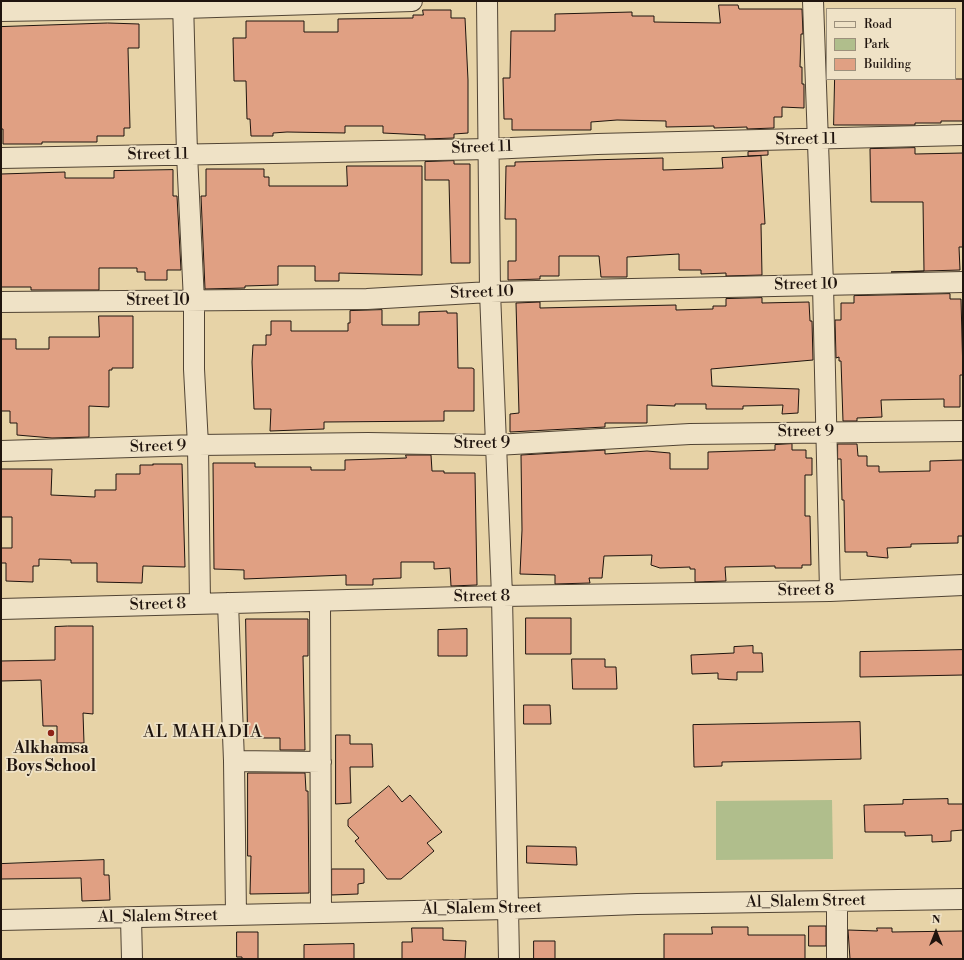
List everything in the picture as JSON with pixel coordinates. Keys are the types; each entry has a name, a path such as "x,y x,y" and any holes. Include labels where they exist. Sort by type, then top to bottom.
{"street":[{"path":"1,11 184,4 412,1"},
{"path":"487,1 490,148 490,292 502,596 509,959"},
{"path":"813,1 824,285 830,591"},
{"path":"184,4 187,154 194,301 194,369 198,445 200,604"},
{"name":"Street 11","path":"1,158 963,136"},
{"name":"Street 10","path":"1,302 367,299 490,292 963,282"},
{"name":"Street 9","path":"1,451 198,445 368,443 496,444 690,434 963,431"},
{"name":"Street 8","path":"1,609 502,596 830,591 963,585"},
{"path":"320,601 321,912"},
{"path":"228,603 234,761 236,915"},
{"path":"234,761 321,762"},
{"name":"Al_Slalem Street","path":"1,920 131,918 321,912 507,910 637,904 963,899"},
{"path":"837,901 837,959"},
{"path":"131,918 132,959"}],"green space":[{"path":"832,800 833,859 716,860 716,801"}],"building":[{"path":"719,5 738,5 739,9 802,9 803,34 801,34 800,67 802,67 802,84 804,84 804,108 782,107 782,117 774,117 774,128 714,128 714,126 666,127 666,121 617,120 591,122 591,130 512,130 512,119 504,119 503,78 510,78 511,31 555,31 555,14 632,12 632,16 654,16 654,22 720,23"},
{"path":"423,10 451,10 451,18 465,18 468,80 468,133 454,134 454,138 425,139 425,135 383,133 383,126 345,126 345,133 287,132 273,133 273,136 251,136 250,119 247,119 246,81 234,81 233,38 246,38 246,21 304,21 304,32 338,32 338,19 413,18 413,15 423,15"},
{"path":"108,23 139,24 139,48 128,48 130,128 124,128 124,136 97,136 97,142 3,144 3,129 1,129 1,27"},
{"path":"963,79 963,121 915,123 915,125 834,125 835,80"},
{"path":"915,148 915,154 963,153 963,247 959,247 960,270 891,272 924,271 923,202 871,202 870,149"},
{"path":"768,151 768,155 748,156 748,152"},
{"path":"761,156 765,224 761,224 762,275 726,276 726,273 701,274 701,270 679,270 679,254 627,257 627,277 601,277 599,256 559,256 559,276 540,276 540,279 508,280 508,261 516,261 516,219 505,219 506,166 515,166 515,162 663,158 663,170 723,168 722,158"},
{"path":"454,161 454,164 470,164 470,263 451,263 449,180 425,180 425,162"},
{"path":"347,166 422,166 422,275 339,273 339,281 315,281 315,266 278,266 278,285 205,289 201,196 206,196 206,169 264,169 264,177 269,177 269,186 347,186"},
{"path":"173,170 173,196 177,196 181,270 167,270 167,280 145,280 145,272 137,272 137,268 99,268 99,290 31,290 31,287 1,287 1,174 65,172 65,178 114,178 114,171"},
{"path":"950,294 950,299 961,299 963,375 960,375 960,407 944,407 944,399 881,400 882,417 857,418 857,421 843,421 841,361 839,361 839,357 836,358 835,320 841,320 841,303 854,303 854,296"},
{"path":"762,298 762,303 809,302 810,321 812,321 813,360 711,369 712,386 799,389 798,413 782,414 783,405 743,406 743,409 706,409 706,404 675,404 675,406 647,405 647,423 605,423 605,427 510,432 510,414 519,413 516,303 540,302 540,308 676,305 676,310 713,309 713,306 726,306 726,299"},
{"path":"382,310 382,325 419,325 419,312 447,311 447,313 457,313 458,368 474,369 474,411 444,411 444,421 324,422 324,429 270,431 271,409 254,409 252,362 253,345 266,345 266,335 271,335 271,321 291,321 291,331 348,331 350,311"},
{"path":"99,316 133,316 133,368 112,368 112,370 109,370 109,407 89,406 89,437 52,438 17,435 17,423 10,423 10,411 1,411 1,339 16,339 16,349 49,349 49,337 99,337"},
{"path":"792,444 792,450 806,450 806,458 812,458 812,475 805,475 805,516 810,516 811,565 802,565 802,568 775,568 775,566 725,567 726,581 695,582 695,569 690,569 690,567 660,568 651,565 652,555 604,556 602,578 589,578 590,583 555,584 555,575 520,574 522,530 521,455 605,450 605,454 647,451 670,453 670,469 708,469 708,452 775,450 775,445"},
{"path":"838,444 857,444 858,456 867,456 867,466 879,466 879,472 930,471 930,461 963,460 963,536 958,536 958,543 911,544 911,547 887,548 888,558 867,556 867,552 845,552 844,500 842,500 841,459 838,459"},
{"path":"406,455 431,455 432,471 444,471 444,473 475,473 477,585 451,586 450,568 434,569 434,562 401,562 401,578 373,579 373,585 346,585 346,575 244,579 244,570 214,569 213,463 255,463 255,467 311,467 311,470 345,470 345,460 406,458"},
{"path":"182,464 185,567 143,566 142,583 97,582 97,563 71,563 71,560 39,559 39,566 33,566 33,582 6,581 6,563 1,563 1,548 12,548 12,517 1,517 1,469 52,469 51,495 95,497 95,490 116,490 116,474 140,474 140,465"},
{"path":"526,618 571,618 571,654 526,654"},
{"path":"246,619 308,619 308,656 303,656 305,750 280,750 280,738 248,738"},
{"path":"93,626 93,714 83,713 84,743 57,743 57,726 43,726 41,680 1,681 1,661 55,660 55,627"},
{"path":"467,629 467,656 438,656 438,630"},
{"path":"753,646 753,653 762,653 763,672 737,672 737,680 718,679 718,673 692,674 691,655 734,653 734,647"},
{"path":"963,650 963,675 860,677 860,652"},
{"path":"572,659 605,659 605,667 616,667 617,689 573,689"},
{"path":"524,705 550,705 551,724 524,724"},
{"path":"860,722 861,759 722,762 722,766 694,767 693,725"},
{"path":"336,735 350,735 350,744 372,744 373,767 350,767 351,803 336,804"},
{"path":"248,773 305,773 306,791 308,791 309,893 250,894 251,856 248,856"},
{"path":"389,786 402,802 410,795 442,832 427,843 434,851 401,879 387,879 355,841 359,838 348,826 348,820"},
{"path":"948,799 948,804 963,804 963,830 951,831 951,841 932,842 932,835 905,836 905,832 865,832 864,805 903,804 903,800"},
{"path":"527,846 576,847 577,865 527,863"},
{"path":"104,860 104,875 109,875 110,900 82,901 81,878 1,879 1,864"},
{"path":"332,869 364,869 364,883 358,884 358,894 332,895"},
{"path":"809,926 826,926 826,946 809,946"},
{"path":"712,927 748,927 748,935 805,935 805,959 664,959 664,934 712,934"},
{"path":"412,928 443,928 443,940 466,941 465,959 402,959 402,942 412,942"},
{"path":"877,928 892,928 892,932 963,931 963,959 850,959 848,930 877,931"},
{"path":"237,932 258,932 258,959 242,959 242,957 237,957"},
{"path":"534,941 555,941 555,959 534,959"},
{"path":"354,944 354,959 304,959 304,945"}],"place":[{"name":"Alkhamsa Boys School","path":"51,733"}],"district":[{"name":"AL MAHADIA","path":"203,733"}]}
